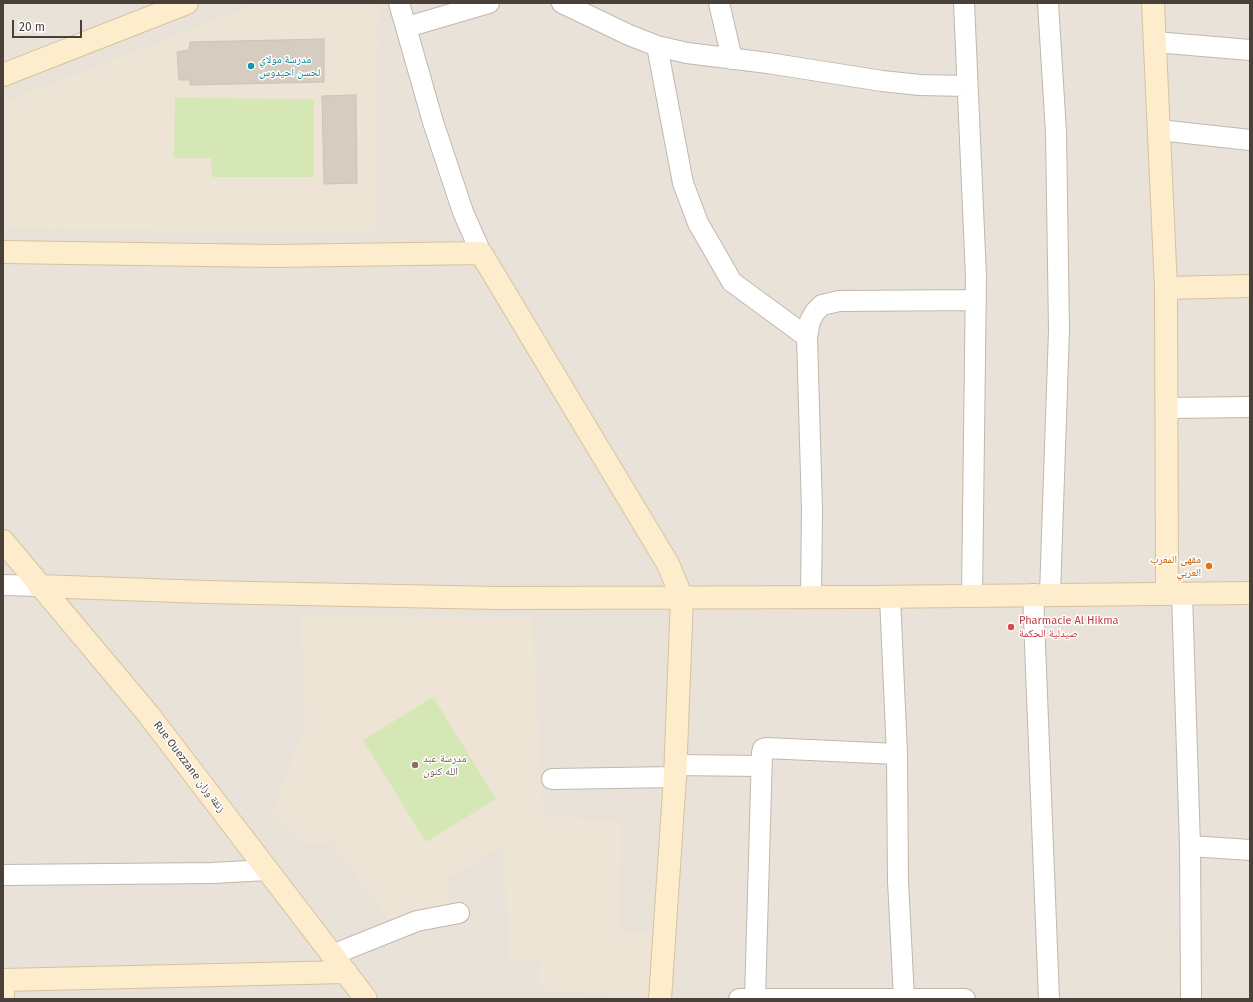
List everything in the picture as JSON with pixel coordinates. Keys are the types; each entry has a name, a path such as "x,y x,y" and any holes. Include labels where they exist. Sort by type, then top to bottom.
{"street":[{"path":"3,75 188,3"},
{"path":"399,3 433,122 463,212 481,253 668,564 682,598 675,771 660,999"},
{"path":"407,27 488,3"},
{"path":"562,3 596,11 657,46 687,53 768,63 882,81 920,85 967,86"},
{"path":"719,3 732,59"},
{"path":"964,3 976,300 972,595"},
{"path":"1048,3 1056,132 1059,330 1041,594 1049,999"},
{"path":"1153,3 1166,288 1167,408 1175,593 1190,846 1191,999"},
{"path":"1155,42 1250,50"},
{"path":"657,46 683,183 698,223 732,282 807,337"},
{"path":"1159,130 1250,140"},
{"path":"3,252 274,256 481,253"},
{"path":"1166,288 1250,286"},
{"path":"811,597 812,510 807,337 810,321 815,312 822,306 839,301 976,300"},
{"path":"1167,408 1250,407"},
{"name":"Rue Ouezzane زنقة وزان","path":"3,541 39,586 148,714 366,999"},
{"path":"3,585 377,596 682,598 1250,593"},
{"path":"890,597 897,754 898,881 904,998"},
{"path":"897,754 763,749 747,998 965,999"},
{"path":"552,779 761,766"},
{"path":"1190,846 1250,850"},
{"path":"3,875 212,873 268,870"},
{"path":"332,954 417,921 458,913"},
{"path":"3,995 3,980 346,972"}],"shaded area":[{"path":"3,3 1250,3 1250,999 3,999"},
{"path":"257,3 378,3 377,231 3,229 3,103"},
{"path":"301,617 532,617 543,816 622,821 620,932 654,932 649,995 538,990 539,959 509,959 504,846 447,880 448,905 391,924 331,843 306,845 271,814 305,726"}],"green space":[{"path":"175,98 314,99 314,177 212,177 211,158 174,158"},
{"path":"433,697 496,799 426,842 363,740"}],"building":[{"name":"مدرسة مولاي لحسن احيدوس","path":"324,39 324,82 190,85 190,80 179,80 177,52 189,50 190,42"},
{"path":"356,95 357,183 324,184 322,96"}],"place":[{"name":"مدرسة مولاي لحسن احيدوس","path":"251,66"},
{"name":"مقهى المغرب العربي","path":"1209,566"},
{"name":"Pharmacie Al Hikma صيدلية الحكمة","path":"1011,627"},
{"name":"مدرسة عبد الله كنون","path":"415,765"}]}
